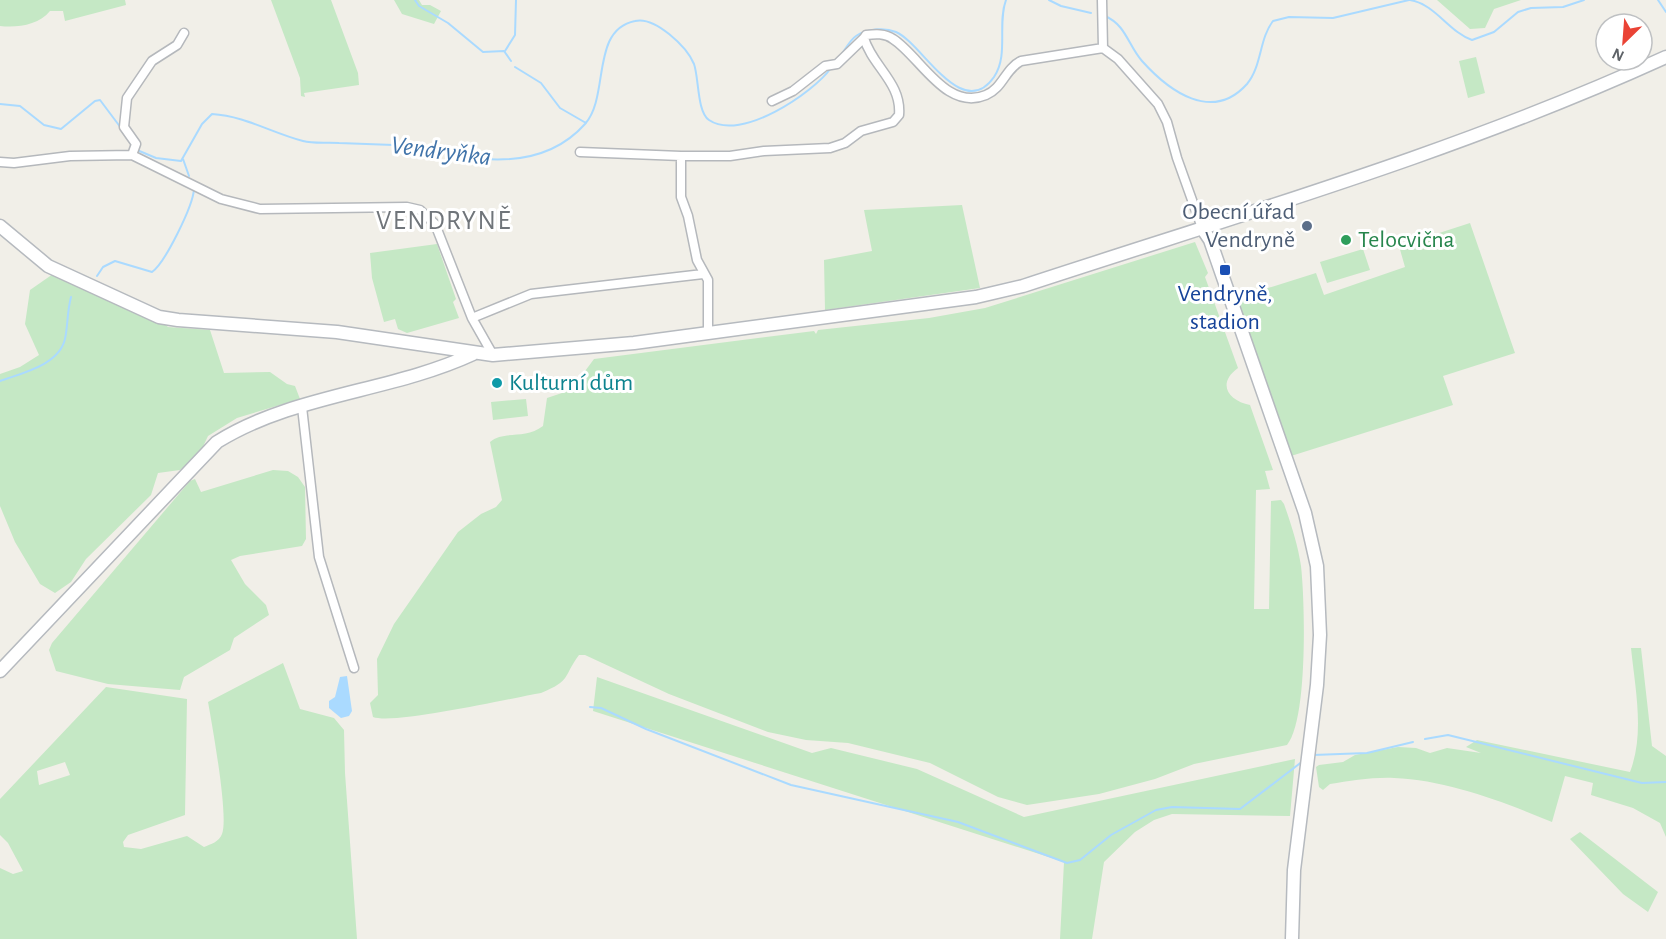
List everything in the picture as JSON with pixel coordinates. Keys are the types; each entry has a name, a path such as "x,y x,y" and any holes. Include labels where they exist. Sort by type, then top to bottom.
{"street":[{"path":"1102,0 1103,48"},
{"path":"132,155 136,144 124,127 127,98 152,61 177,45 184,33"},
{"path":"772,101 793,91 832,65 866,35 879,34 894,39 947,89 968,98 985,96 997,89 1013,65 1021,61 1103,48 1118,58 1158,104 1167,122 1177,158 1202,228 1210,240 1278,433 1311,532 1317,566 1320,635 1317,685 1294,870 1292,939"},
{"path":"580,152 730,156 764,151 830,148 845,143 861,131 893,122 900,111 894,86 864,38"},
{"path":"0,226 48,266 159,317 178,321 337,332 473,354 493,355 708,334 976,297 1023,286 1417,159 1563,102 1666,57"},
{"path":"0,162 14,163 70,156 132,155 221,199 260,208 407,207 420,210 435,224 472,318 493,355"},
{"path":"681,156 679,183 681,197 688,216 693,245 703,274 708,280 708,334"},
{"path":"472,318 531,294 703,274"},
{"path":"0,671 217,442 242,427 302,407 454,363 473,354"},
{"path":"302,407 319,557 354,668"}],"green space":[{"path":"0,0 125,0 126,5 65,21 63,11 50,11 40,20 7,27 0,26"},
{"path":"271,0 331,0 358,73 359,85 304,93 305,97 301,96 300,78"},
{"path":"394,0 419,0 422,5 430,5 441,11 434,24 402,14"},
{"path":"1437,0 1521,0 1494,9 1485,28 1470,29"},
{"path":"1476,57 1485,93 1468,98 1459,61"},
{"path":"962,205 980,288 825,310 824,260 872,251 864,210"},
{"path":"1470,223 1515,353 1443,376 1453,405 1291,456 1236,298 1316,273 1324,295 1405,267 1399,246"},
{"path":"1195,242 1208,273 1205,277 1238,368 1228,380 1228,391 1236,400 1250,405 1273,470 1265,471 1270,489 1256,490 1254,609 1269,609 1271,501 1281,500 1284,504 1300,558 1304,631 1302,687 1294,732 1287,745 1194,764 1155,779 1099,794 1027,805 998,797 930,763 848,743 806,740 768,732 669,694 585,655 579,655 558,685 541,693 428,714 373,717 370,703 378,695 377,659 394,624 458,532 481,514 496,507 502,500 490,442 501,436 529,433 543,426 547,398 571,390 594,359 814,331 816,334 818,330 929,318 985,308"},
{"path":"437,244 456,299 453,302 459,318 407,333 398,329 395,319 384,322 372,278 370,253"},
{"path":"1363,249 1370,270 1327,283 1320,262"},
{"path":"53,274 162,321 168,327 210,330 224,373 270,372 287,384 295,386 300,399 237,418 208,436 200,453 180,470 158,473 151,495 86,559 71,582 55,593 40,584 15,542 0,506 0,374 20,367 39,355 25,324 30,290"},
{"path":"526,399 528,416 493,420 491,402"},
{"path":"273,470 288,471 298,477 305,487 306,539 302,546 240,556 231,560 245,584 266,605 269,615 234,638 230,650 184,677 180,690 108,684 56,671 49,650 52,643 190,481 195,479 201,492"},
{"path":"1631,648 1641,648 1652,746 1666,756 1666,837 1660,823 1633,808 1591,795 1593,783 1565,776 1552,822 1475,793 1434,783 1394,778 1330,784 1323,790 1319,787 1316,767 1319,765 1343,762 1355,755 1398,747 1416,748 1430,753 1447,748 1481,753 1466,747 1477,740 1630,772 1635,757 1638,726"},
{"path":"283,663 300,709 334,718 344,730 357,939 0,939 0,868 13,874 23,871 8,843 0,835 0,799 106,687 187,699 185,815 128,835 123,842 124,847 141,849 187,836 204,847 219,839 224,825 223,810 208,702","holes":["65,762 70,775 39,785 37,771"]},
{"path":"597,677 812,753 831,748 917,769 1024,817 1295,759 1290,816 1172,814 1154,820 1135,832 1104,862 1092,939 1060,939 1064,862 593,711"},
{"path":"1580,832 1658,892 1648,912 1623,894 1570,839"}],"water":[{"path":"347,676 352,711 349,716 341,718 329,708 329,701 335,697 340,677"}],"waterway":[{"path":"415,0 419,6 448,23 483,52 504,51 511,61"},
{"path":"505,51 515,35 516,0"},
{"name":"Vendryňka","path":"842,54 852,40 860,34 875,30 891,30 906,39 956,86 969,91 982,89 994,77 1001,59 1002,19 1006,0"},
{"name":"Vendryňka","path":"1049,0 1061,6 1091,13"},
{"name":"Vendryňka","path":"1105,16 1118,25 1137,55 1165,83 1178,92 1206,102 1220,101 1234,95 1247,84 1252,77 1265,36 1273,21 1289,17 1333,18 1409,0"},
{"name":"Vendryňka","path":"1410,0 1435,12 1456,31 1472,40 1494,32 1518,12 1531,8 1563,7 1584,0"},
{"name":"Vendryňka","path":"1658,0 1666,12"},
{"name":"Vendryňka","path":"137,150 156,158 181,161 202,124 212,114 247,121 307,142 426,146 460,156 494,159 511,159 543,152 572,136 585,124 597,97 602,65 612,37 621,27 635,21 652,23 661,28 685,49 696,70 702,110 709,120 723,125 739,125 775,112 809,90 831,68"},
{"path":"515,67 541,83 560,108 586,123"},
{"name":"Vendryňka","path":"0,104 20,106 44,125 61,129 95,101 100,100 121,128"},
{"path":"183,159 189,176"},
{"path":"97,276 103,267 115,261 152,272 164,258 178,234 194,189"},
{"path":"0,381 48,362 61,348 65,339 71,297"},
{"path":"590,707 601,708 646,729 791,785 958,822 1067,863 1080,860 1111,835 1156,810 1172,807 1240,809 1303,761"},
{"path":"1425,739 1448,735 1642,783 1666,782"},
{"path":"1313,755 1367,753 1413,742"}],"place":[{"name":"Obecní úřad Vendryně","path":"1307,226"},
{"name":"Telocvična","path":"1346,240"},
{"name":"Vendryně, stadion","path":"1225,270"},
{"name":"Kulturní dům","path":"497,383"}],"district":[{"name":"VENDRYNĚ","path":"444,220"}]}
